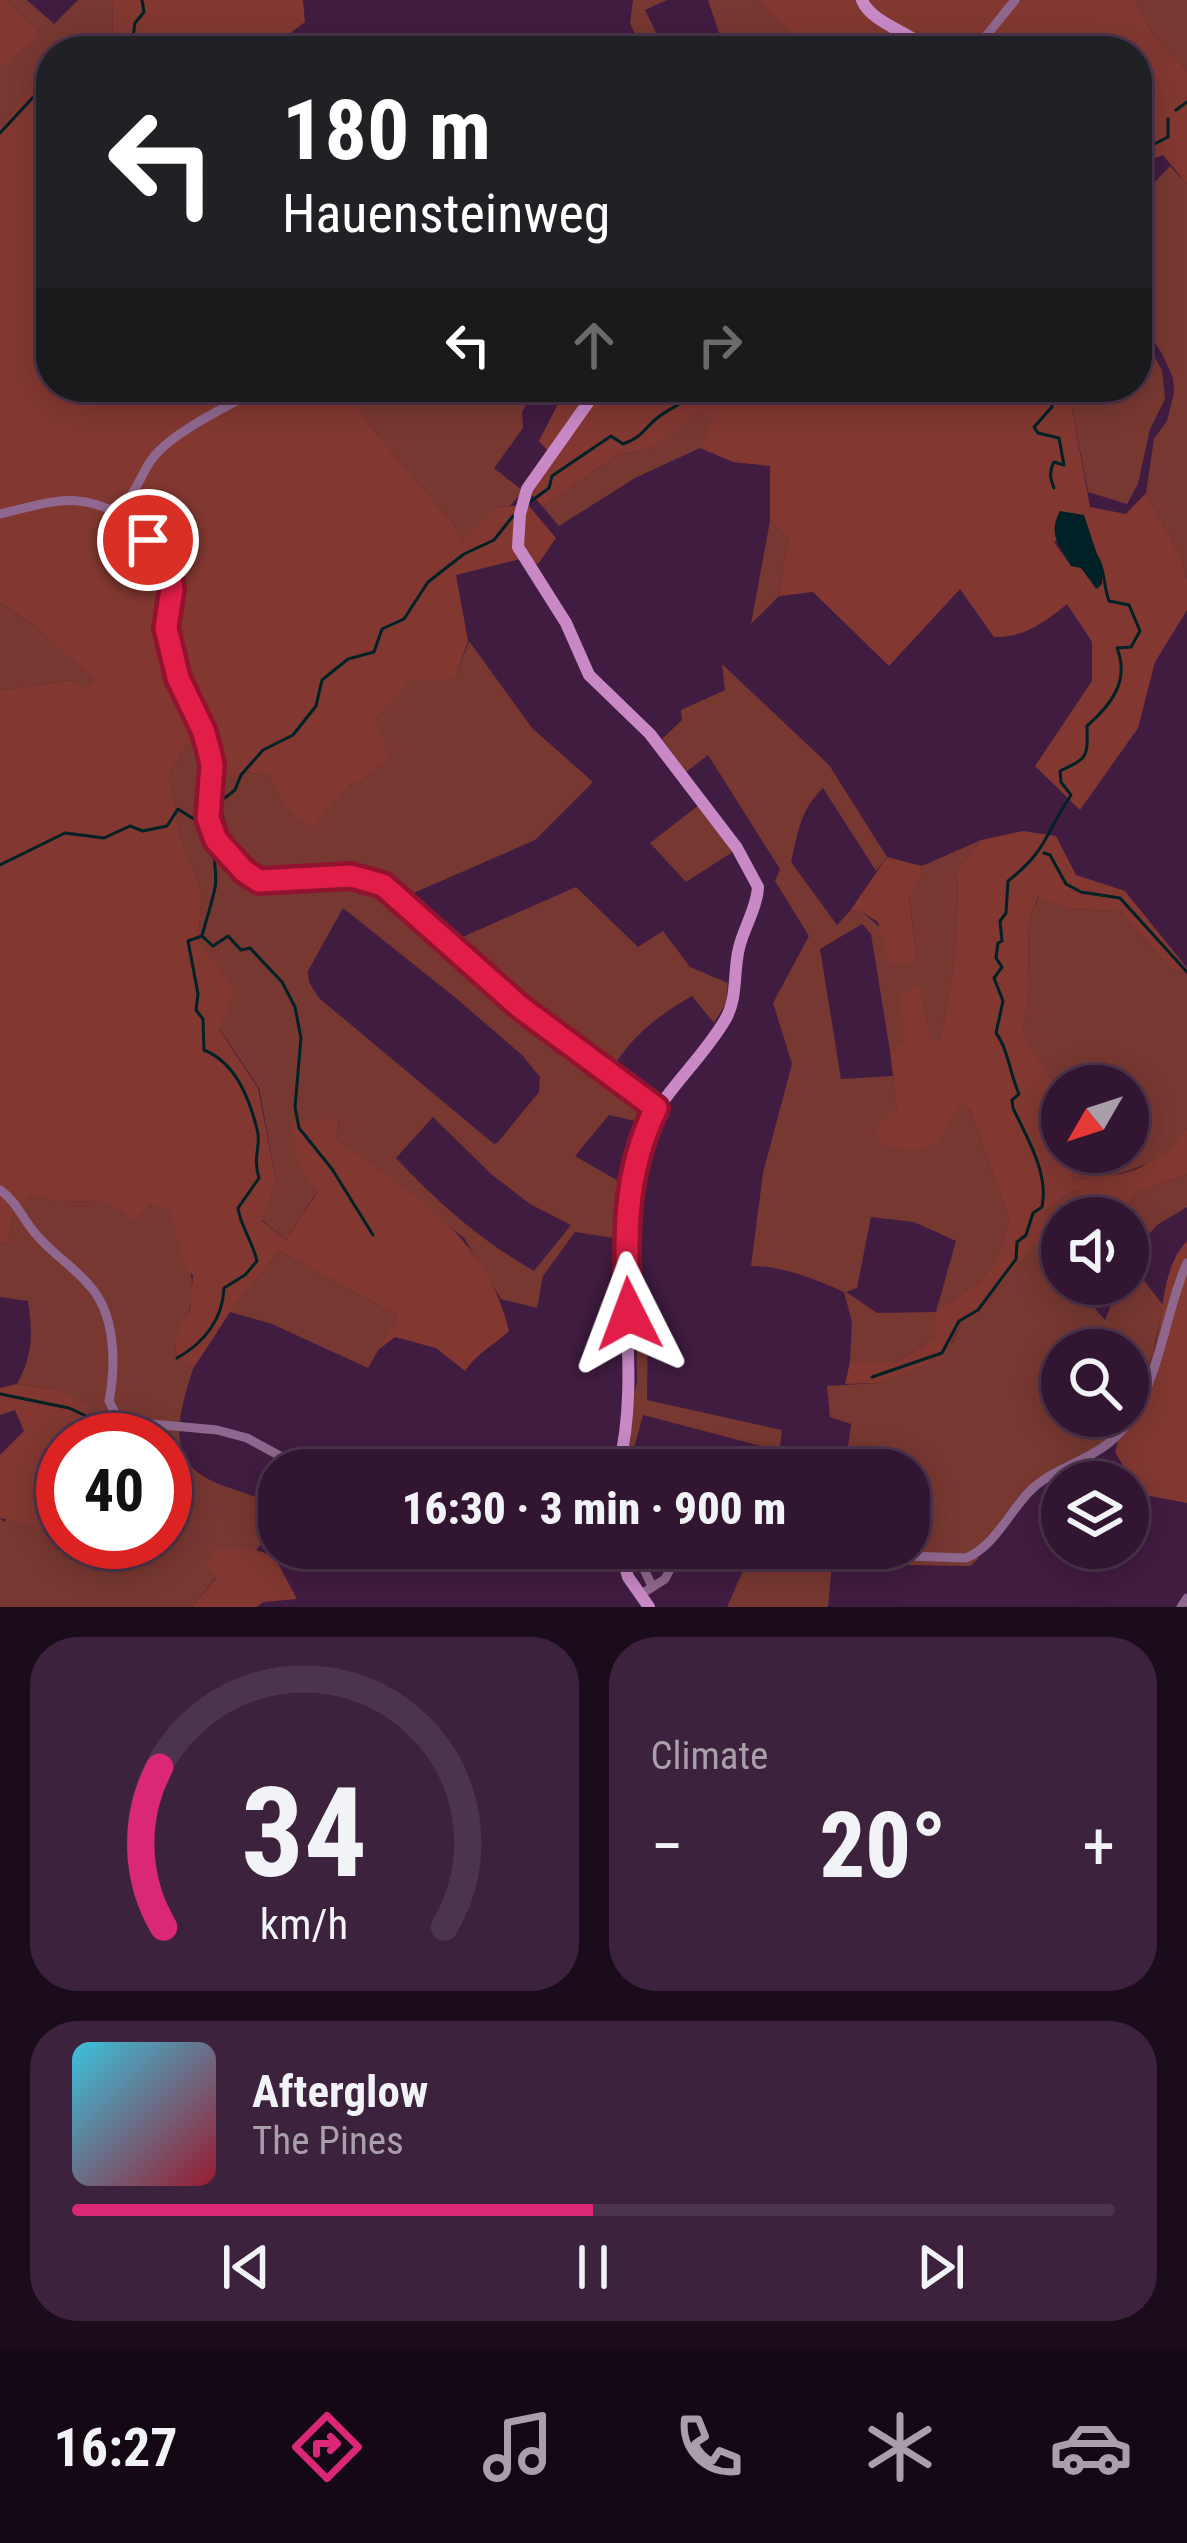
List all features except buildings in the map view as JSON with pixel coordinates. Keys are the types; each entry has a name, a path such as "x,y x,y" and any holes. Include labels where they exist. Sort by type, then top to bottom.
{"street":[{"path":"862,0 875,18 910,36"},
{"path":"986,36 1016,0"},
{"path":"238,402 159,451 141,474 132,498 136,523 169,574 172,589 166,628 178,678 203,730 212,765 208,818 216,840 259,881 351,876 383,885 520,1007 656,1108"},
{"path":"587,402 521,508 521,554 566,623 584,667 650,734 737,848 758,887 740,941 730,1012 656,1108 638,1144 628,1193 632,1366 623,1449"},
{"path":"0,514 69,497 112,508 136,523"},
{"path":"112,508 132,498"},
{"path":"0,1190 13,1200 36,1235 93,1289 107,1316 113,1382 109,1401 119,1421 232,1434 263,1449"},
{"path":"930,1557 965,1558 979,1552 1032,1489 1106,1444 1129,1417 1155,1368 1187,1263"},
{"path":"625,1569 649,1607"},
{"path":"644,1569 652,1584"},
{"path":"640,1594 665,1579 670,1569"},
{"path":"1181,1607 1187,1598"}],"shaded area":[{"path":"0,0 6,0 42,35 0,68"},
{"path":"6,0 27,0 54,24 78,0 113,0 112,36 42,35"},
{"path":"113,0 303,0 305,22 287,36 112,36"},
{"path":"633,0 667,0 645,10 658,36 636,36 630,23"},
{"path":"708,0 756,0 795,36 720,36"},
{"path":"756,0 1134,0 1153,35 1187,71 1187,184 1163,155 1152,159 1152,36 795,36"},
{"path":"1134,0 1187,0 1187,71 1153,35"},
{"path":"36,40 36,83 0,126 0,68"},
{"path":"36,83 36,402 356,402 371,427 454,525 462,542 497,507 528,505 556,538 538,564 520,559 456,575 468,641 455,679 410,680 376,718 389,758 350,785 311,828 285,807 269,775 243,772 226,780 210,744 186,745 169,775 180,836 202,894 198,940 235,991 219,1029 258,1088 276,1181 262,1221 286,1240 318,1191 299,1167 292,1122 339,1118 336,1139 442,1219 483,1267 498,1297 509,1331 465,1371 436,1348 395,1337 378,1350 398,1316 279,1251 230,1312 193,1369 175,1353 178,1331 190,1310 193,1275 186,1269 170,1212 150,1205 135,1222 107,1202 56,1201 31,1194 14,1211 7,1244 0,1243 0,690 73,680 85,689 94,680 36,627 0,602 0,126"},
{"path":"1170,166 1187,184 1187,579 1181,557 1146,493 1154,439 1167,421 1174,393 1173,378 1152,338 1152,185"},
{"path":"1152,353 1162,370 1165,399 1150,429 1138,484 1127,504 1088,492 1071,402 1152,402"},
{"path":"356,402 528,402 522,412 523,428 494,468 523,491 510,506 497,507 462,543 454,525 371,427"},
{"path":"559,402 573,402 586,412 594,402 1071,402 1090,507 1126,514 1146,493 1181,557 1187,579 1187,610 1155,662 1138,728 1080,810 1035,766 1092,681 1092,642 1067,604 1024,632 994,637 960,589 889,666 813,592 779,596 788,537 770,521 770,466 733,462 700,448 713,420 699,412 652,448 617,455 543,507 531,494 555,459 539,441","holes":["1084,516 1102,570 1096,589 1054,542"]},
{"path":"698,412 714,419 700,448 635,478 559,526 543,507 617,455 652,448"},
{"path":"1060,511 1084,515 1102,570 1097,589 1081,568 1071,566 1059,546 1055,527"},
{"path":"770,521 788,537 779,596 751,624"},
{"path":"0,602 36,627 94,680 85,690 73,680 0,690"},
{"path":"469,641 532,728 593,782 535,840 409,895 458,939 576,887 638,947 663,931 690,967 728,983 726,1003 714,1023 692,996 642,1032 614,1067 608,1080 633,1097 641,1112 635,1121 609,1115 575,1156 625,1185 620,1239 575,1232 543,1276 537,1308 501,1299 464,1238 336,1139 339,1119 299,1167 318,1190 286,1240 262,1220 276,1181 259,1088 219,1028 234,991 198,940 202,894 180,836 169,775 186,745 211,744 243,772 269,775 285,807 311,827 350,785 362,781 388,758 376,718 410,679 455,679","holes":["343,908 457,999 522,1055 540,1077 539,1092 498,1142 494,1144 319,998 308,971","433,1117 491,1174 530,1204 571,1225 534,1271 460,1220 396,1158"]},
{"path":"722,664 829,765 887,857 876,871 823,788 815,796 798,831 791,862 837,925 850,911 862,912 917,959 909,894 920,880 922,866 981,840 957,870 954,954 940,1038 930,1042 920,985 904,1042 890,1051 871,934 862,924 820,949 841,1079 893,1076 897,1109 961,1103 971,1111 1009,1219 998,1258 980,1281 936,1312 936,1338 895,1362 850,1362 852,1322 844,1292 787,1271 751,1266 763,1173 792,1064 773,1003 809,936 775,881 780,869 708,755 686,772 662,739 682,720 681,710 725,690","holes":["871,1217 914,1222 956,1241 936,1312 877,1313 846,1292 857,1288"]},
{"path":"699,805 734,851 686,882 650,843"},
{"path":"1023,831 1056,836 1076,875 1125,891 1187,968 1187,975 1169,967 1120,911 1068,909 1038,896 1028,923 1029,992 1023,1032 1043,1065 1041,1173 1073,1173 1072,1178 1149,1173 1149,1163 1166,1153 1187,1128 1187,1174 1134,1197 1083,1197 1075,1190 1065,1197 1041,1197 1041,1249 1035,1242 977,1315 963,1320 944,1357 878,1383 845,1384 850,1362 895,1362 936,1338 936,1312 980,1281 998,1258 1009,1219 971,1111 961,1103 939,1142 916,1151 884,1146 876,1129 897,1109 890,1051 904,1042 901,994 920,984 930,1041 940,1038 954,954 957,870 981,840"},
{"path":"887,857 922,866 920,880 909,895 917,960 890,966 878,922 850,911"},
{"path":"1039,895 1068,909 1120,911 1169,967 1187,975 1187,1128 1174,1150 1149,1163 1149,1065 1043,1065 1023,1032 1029,992 1028,922"},
{"path":"1073,1173 1121,1173 1103,1179 1072,1178"},
{"path":"1187,1174 1187,1207 1149,1234 1149,1197 1134,1197"},
{"path":"31,1193 56,1201 107,1202 135,1222 150,1205 170,1212 192,1282 189,1312 175,1352 193,1369 182,1413 72,1413 60,1390 17,1384 29,1353 28,1301 0,1297 0,1243 7,1244 14,1211"},
{"path":"1035,1241 1041,1248 1041,1305 1092,1305 1105,1320 1111,1305 1149,1305 1149,1287 1163,1305 1149,1363 1149,1329 1041,1329 1041,1437 1110,1437 1071,1461 1041,1461 1041,1479 974,1551 978,1559 970,1566 930,1565 930,1449 848,1449 851,1424 830,1417 827,1386 878,1383 952,1343 963,1320 989,1300"},
{"path":"1187,1241 1187,1503 1149,1496 1149,1461 1120,1461 1115,1452 1120,1437 1149,1437 1149,1364 1178,1253"},
{"path":"279,1251 398,1316 368,1368 272,1324 230,1312"},
{"path":"639,1316 648,1318 647,1400 782,1430 780,1449 765,1449 643,1415 634,1449 619,1449 637,1383"},
{"path":"17,1384 60,1390 89,1406 88,1413 36,1413 36,1527 0,1518 0,1455 24,1431 15,1410 0,1415 0,1388"},
{"path":"192,1467 206,1478 258,1498 258,1548 216,1551 217,1576 192,1607 0,1607 0,1518 4,1522 36,1489 36,1569 192,1569"},
{"path":"216,1550 258,1551 258,1569 281,1569 297,1599 263,1602 257,1607 192,1607 217,1577 206,1566"},
{"path":"744,1569 832,1569 828,1607 727,1607"}],"waterway":[{"path":"133,36 135,23 144,12 142,0"},
{"path":"0,133 36,94"},
{"path":"1176,110 1187,102"},
{"path":"1152,145 1168,137 1168,119"},
{"path":"530,502 549,488 552,476 611,436 623,444 634,439 682,402"},
{"path":"1052,402 1034,427 1038,433 1059,438 1064,465 1054,462 1052,466 1054,488"},
{"path":"212,808 235,790 241,775 263,750 293,735 316,706 322,680 348,659 374,652 382,629 404,619 428,582 464,554 494,540 513,516"},
{"path":"872,1377 942,1353 959,1321 978,1310 1016,1259 1017,1242 1026,1235 1033,1213 1042,1207 1040,1169 1013,1108 1012,1100 1019,1094 996,1033 1003,1001 994,978 1002,967 996,958 1008,881 1038,850 1071,795 1061,782 1060,771 1084,756 1087,726 1104,710 1120,682 1117,648 1131,647 1140,631 1129,605 1109,601 1095,554"},
{"path":"219,803 227,834 221,839"},
{"path":"0,865 65,833 104,838 130,826 143,831 167,826 178,809 197,821 205,814"},
{"path":"177,1358 210,1329 224,1288 257,1261 238,1208 259,1178 258,1135 240,1083 225,1063 204,1050 188,941 202,936 215,888 216,848"},
{"path":"1044,853 1050,855 1066,884 1081,892 1120,898 1187,972"},
{"path":"203,937 213,946 228,936 241,950 250,948 282,982 295,1007 301,1038 295,1107 299,1128 332,1169 373,1235"},
{"path":"0,1394 80,1413"}],"route":[{"path":"148,540 169,574 172,589 166,628 178,678 208,747 212,765 208,818 216,840 259,881 351,876 383,885 520,1007 656,1108 638,1144 628,1193 629,1314"}]}
